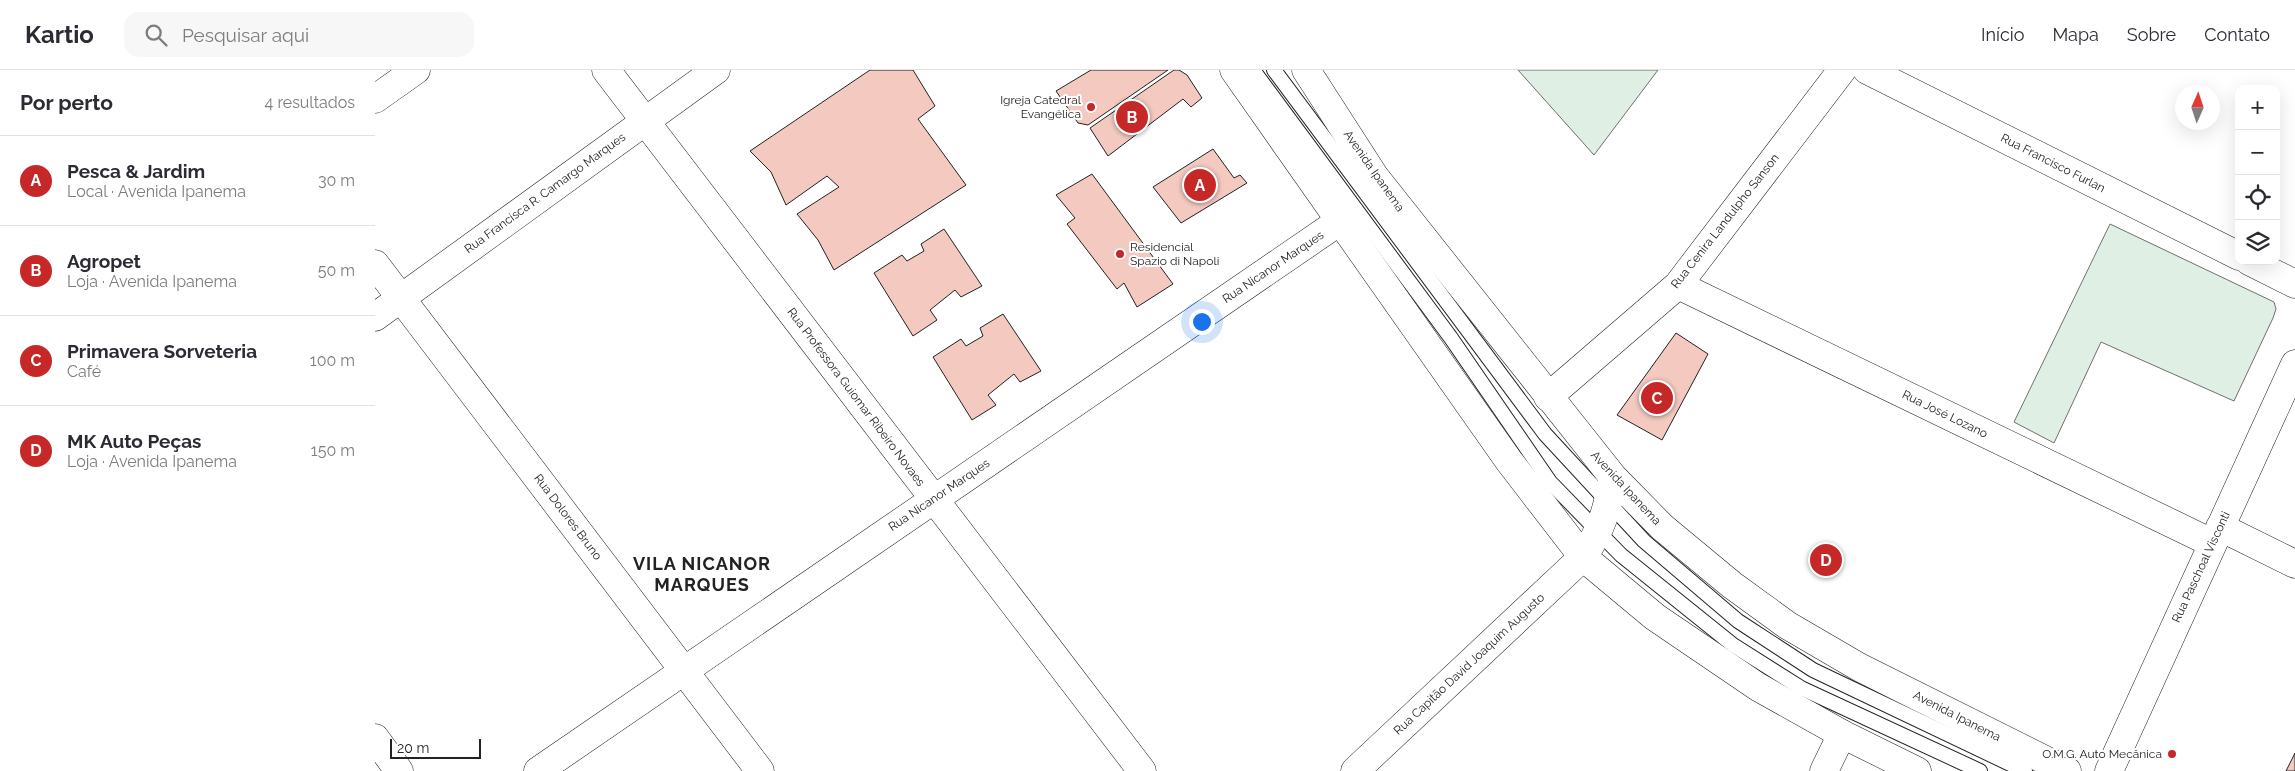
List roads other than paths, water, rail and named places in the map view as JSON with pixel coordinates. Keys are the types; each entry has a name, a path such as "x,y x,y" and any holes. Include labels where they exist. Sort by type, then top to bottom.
{"street":[{"path":"375,99 416,70"},
{"name":"Rua Professora Guiomar Ribeiro Novaes","path":"606,70 1142,771"},
{"name":"Rua Francisca R. Camargo Marques","path":"375,317 716,70"},
{"path":"1234,70 1509,461 1583,557 1655,617 1758,687 1842,734 1917,771"},
{"name":"Avenida Ipanema","path":"1306,70 1375,177 1613,477 1662,527 1732,585 1787,625 1859,667 2067,771"},
{"name":"Rua Cenira Landulpho Sanson","path":"1548,397 1678,285 1842,70"},
{"name":"Rua Francisco Furlan","path":"1867,70 2235,254"},
{"name":"Rua Nicanor Marques","path":"538,771 1341,221"},
{"name":"Rua Dolores Bruno","path":"375,264 685,669 760,771"},
{"path":"2257,265 2295,284"},
{"name":"Rua José Lozano","path":"1678,285 2216,535 2295,564"},
{"name":"Rua Paschoal Visconti","path":"2109,771 2295,364"},
{"name":"Rua Capitão David Joaquim Augusto","path":"1355,771 1583,557 1599,532 1608,504 1613,477"},
{"path":"1824,771 1842,734"},
{"path":"375,738 399,771"}],"lane":[{"path":"1253,70 1451,338 1550,482 1621,555 1733,645 1801,688 1980,771"},
{"path":"1274,70 1545,434 1644,541 1738,621 1813,670 2025,771"}],"place":[{"name":"Igreja Catedral Evangélica","path":"1091,107"},
{"name":"Agropet","path":"1132,117"},
{"name":"Pesca & Jardim","path":"1200,185"},
{"name":"Residencial Spazio di Napoli","path":"1120,254"},
{"name":"Primavera Sorveteria","path":"1657,398"},
{"name":"MK Auto Peças","path":"1826,560"},
{"name":"O.M.G. Auto Mecânica","path":"2172,754"}],"district":[{"name":"VILA NICANOR MARQUES","path":"702,574"}]}
